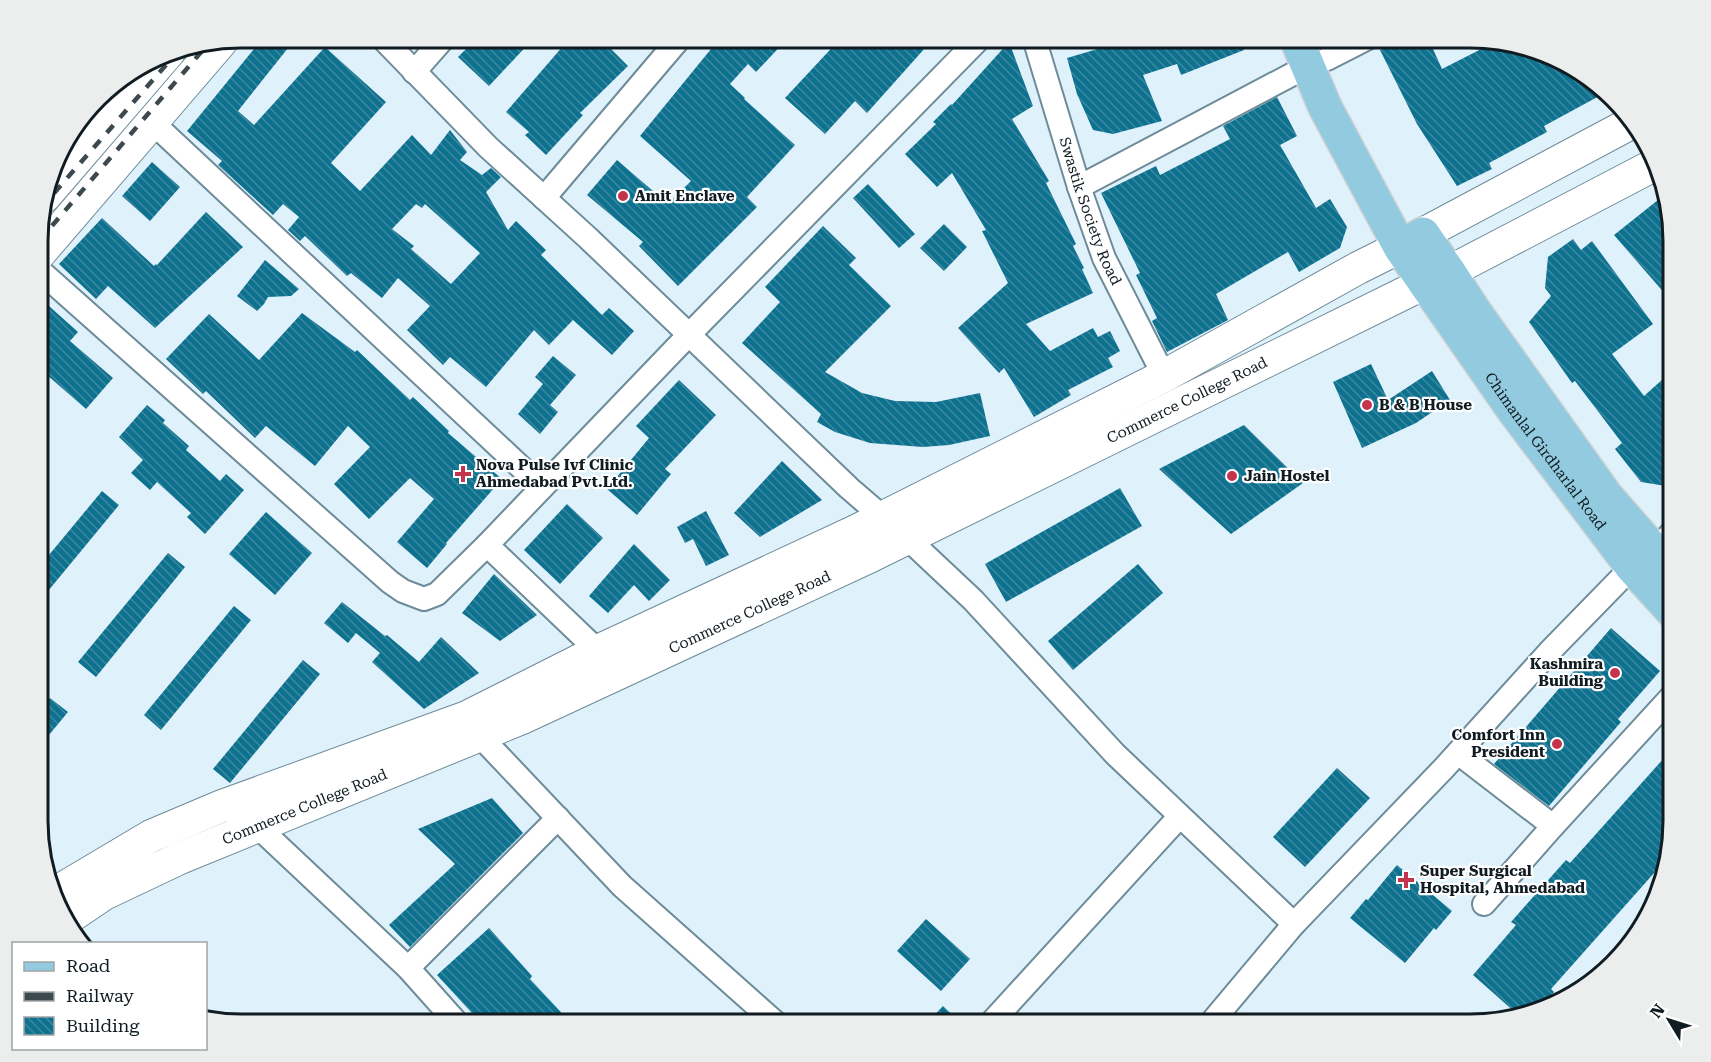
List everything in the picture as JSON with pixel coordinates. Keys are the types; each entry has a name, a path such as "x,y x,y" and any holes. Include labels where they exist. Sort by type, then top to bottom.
{"main road":[{"path":"48,243 214,50"},
{"path":"1312,50 1325,107 1412,241"},
{"path":"169,62 186,82"},
{"path":"58,178 150,72"},
{"name":"Commerce College Road","path":"73,915 104,894 258,826 473,726 598,651 856,531 1164,376 1358,267 1412,241 1625,126"},
{"name":"Commerce College Road","path":"61,890 151,836 222,806 575,694 872,556 1437,278 1648,168"},
{"name":"Chimanlal Girdharlal Road","path":"1412,241 1437,278 1475,312 1607,497 1659,555 1663,571"}],"street":[{"path":"391,48 488,147 849,488 973,600 1108,746 1294,924"},
{"path":"414,72 435,48"},
{"path":"544,198 672,48"},
{"path":"48,278 390,582 403,591 424,599 437,594 487,545 970,48"},
{"name":"Swastik Society Road","path":"1037,48 1079,186 1104,258 1164,376"},
{"path":"1079,186 1312,50"},
{"path":"152,122 543,487"},
{"path":"487,545 598,651"},
{"path":"1218,1014 1294,924 1458,753 1551,650 1659,555"},
{"path":"1484,904 1663,705"},
{"path":"473,726 621,886 764,1014"},
{"path":"1458,753 1553,826"},
{"path":"222,806 258,826 408,968 449,1014"},
{"path":"999,1014 1180,816"},
{"path":"408,968 558,818"}],"building":[{"path":"255,48 288,48 238,111 254,125 326,48 386,102 331,163 360,191 412,135 431,155 450,130 467,152 460,160 482,175 491,168 501,177 486,192 508,230 516,221 546,250 541,255 602,315 609,308 634,331 612,355 573,320 549,345 534,330 486,387 450,357 443,365 407,330 430,306 398,278 382,298 351,273 347,276 305,236 300,241 288,230 299,217 283,204 273,215 218,165 222,161 187,131","holes":["416,204 422,208 425,204 480,253 451,284 411,249 414,246 392,229"]},
{"path":"467,48 525,48 489,86 458,57"},
{"path":"561,48 610,48 628,66 580,113 583,115 546,155 525,135 529,132 506,112"},
{"path":"712,48 779,48 756,72 748,64 730,84 795,145 747,197 757,207 678,286 639,246 643,242 587,195 617,160 668,204 691,181 640,136"},
{"path":"832,48 925,48 867,113 855,101 825,134 785,98"},
{"path":"1004,48 1011,48 1033,106 1012,119 1049,181 1046,183 1076,244 1073,246 1093,293 1026,324 1050,351 1093,328 1098,337 1110,331 1120,351 1108,358 1113,367 1068,390 1071,395 1034,417 1004,368 999,373 958,328 1008,283 982,231 986,230 952,173 937,187 905,154 936,124 933,122 952,105"},
{"path":"1101,48 1243,48 1244,50 1181,75 1177,64 1143,75 1162,121 1113,134 1093,130 1077,94 1067,58"},
{"path":"1384,48 1433,48 1442,69 1481,49 1520,55 1566,74 1598,97 1544,126 1547,132 1489,163 1492,169 1457,186 1417,124 1380,50"},
{"path":"1277,97 1297,136 1280,145 1316,208 1330,199 1347,227 1340,248 1299,272 1288,252 1216,294 1228,320 1167,352 1152,321 1157,318 1136,275 1140,273 1101,193 1156,166 1160,175 1230,139 1223,126"},
{"path":"152,162 180,187 150,221 122,196"},
{"path":"868,184 915,234 899,248 853,198"},
{"path":"1658,200 1663,229 1663,291 1614,235"},
{"path":"206,212 243,247 155,328 108,286 96,299 59,264 102,218 154,266 157,265"},
{"path":"944,224 967,247 944,271 920,248"},
{"path":"823,226 856,258 849,265 891,306 825,372 862,393 895,401 936,402 980,393 990,436 949,445 923,447 870,443 835,432 817,422 821,414 742,343 780,302 765,287"},
{"path":"1573,239 1581,250 1592,241 1653,324 1612,354 1644,396 1663,379 1663,486 1641,482 1615,449 1622,443 1575,381 1572,383 1529,322 1551,296 1545,288 1548,257"},
{"path":"265,260 299,289 291,296 268,297 257,311 237,296"},
{"path":"48,305 78,332 70,341 113,378 86,409 48,376"},
{"path":"302,313 355,352 357,350 410,400 413,397 449,431 448,433 502,479 427,568 397,542 434,499 410,478 369,519 334,484 370,447 348,426 315,466 266,426 255,438 206,391 203,394 166,359 209,314 259,360"},
{"path":"553,356 576,375 550,405 558,412 540,434 518,414 543,384 535,377"},
{"name":"B & B House","path":"1371,364 1388,400 1432,371 1450,400 1416,423 1362,448 1333,382"},
{"path":"679,380 716,415 665,469 671,474 637,515 607,489 649,438 636,426"},
{"path":"147,405 165,420 163,423 189,446 186,450 220,481 226,474 244,490 205,534 187,517 191,513 157,482 150,490 131,473 143,460 119,437"},
{"name":"Jain Hostel","path":"1244,425 1303,483 1231,534 1159,469"},
{"path":"782,461 822,500 760,537 734,513"},
{"path":"1120,488 1142,526 1006,602 985,564"},
{"path":"102,491 119,505 48,591 48,556"},
{"path":"567,504 603,538 560,584 524,550"},
{"path":"706,511 729,555 706,566 693,539 685,543 677,527"},
{"path":"266,512 312,553 275,595 229,554"},
{"path":"634,544 670,580 649,601 634,585 608,613 589,596"},
{"path":"168,553 185,567 96,677 78,662"},
{"path":"1138,564 1163,593 1073,670 1048,641"},
{"path":"494,574 537,615 500,641 462,613"},
{"path":"342,602 419,662 441,637 479,673 424,709 372,662 380,653 356,633 348,643 324,623"},
{"path":"234,606 251,620 161,730 144,715"},
{"name":"Comfort Inn President","path":"1611,628 1660,671 1618,719 1621,722 1549,806 1494,764"},
{"path":"303,660 320,674 230,783 213,769"},
{"path":"50,698 68,712 48,736 48,700"},
{"path":"1663,759 1663,833 1656,871 1551,989 1554,992 1551,996 1532,1004 1511,1009 1473,975 1516,925 1511,922 1566,860 1570,863"},
{"path":"1337,768 1370,798 1305,867 1273,837"},
{"path":"492,798 523,833 410,947 389,925 455,864 418,829"},
{"path":"1397,865 1452,911 1436,930 1434,928 1405,963 1350,918"},
{"path":"926,919 970,959 941,991 897,951"},
{"path":"489,928 532,976 530,979 563,1014 473,1014 437,975"},
{"path":"943,1006 951,1014 935,1014"}],"railway":[{"path":"49,229 200,53"},
{"path":"55,192 168,63"}],"place":[{"name":"Amit Enclave","path":"623,196"},
{"name":"B & B House","path":"1367,405"},
{"name":"Nova Pulse Ivf Clinic Ahmedabad Pvt.Ltd.","path":"463,474"},
{"name":"Jain Hostel","path":"1232,476"},
{"name":"Kashmira Building","path":"1615,673"},
{"name":"Comfort Inn President","path":"1557,744"},
{"name":"Super Surgical Hospital, Ahmedabad","path":"1406,880"}]}
